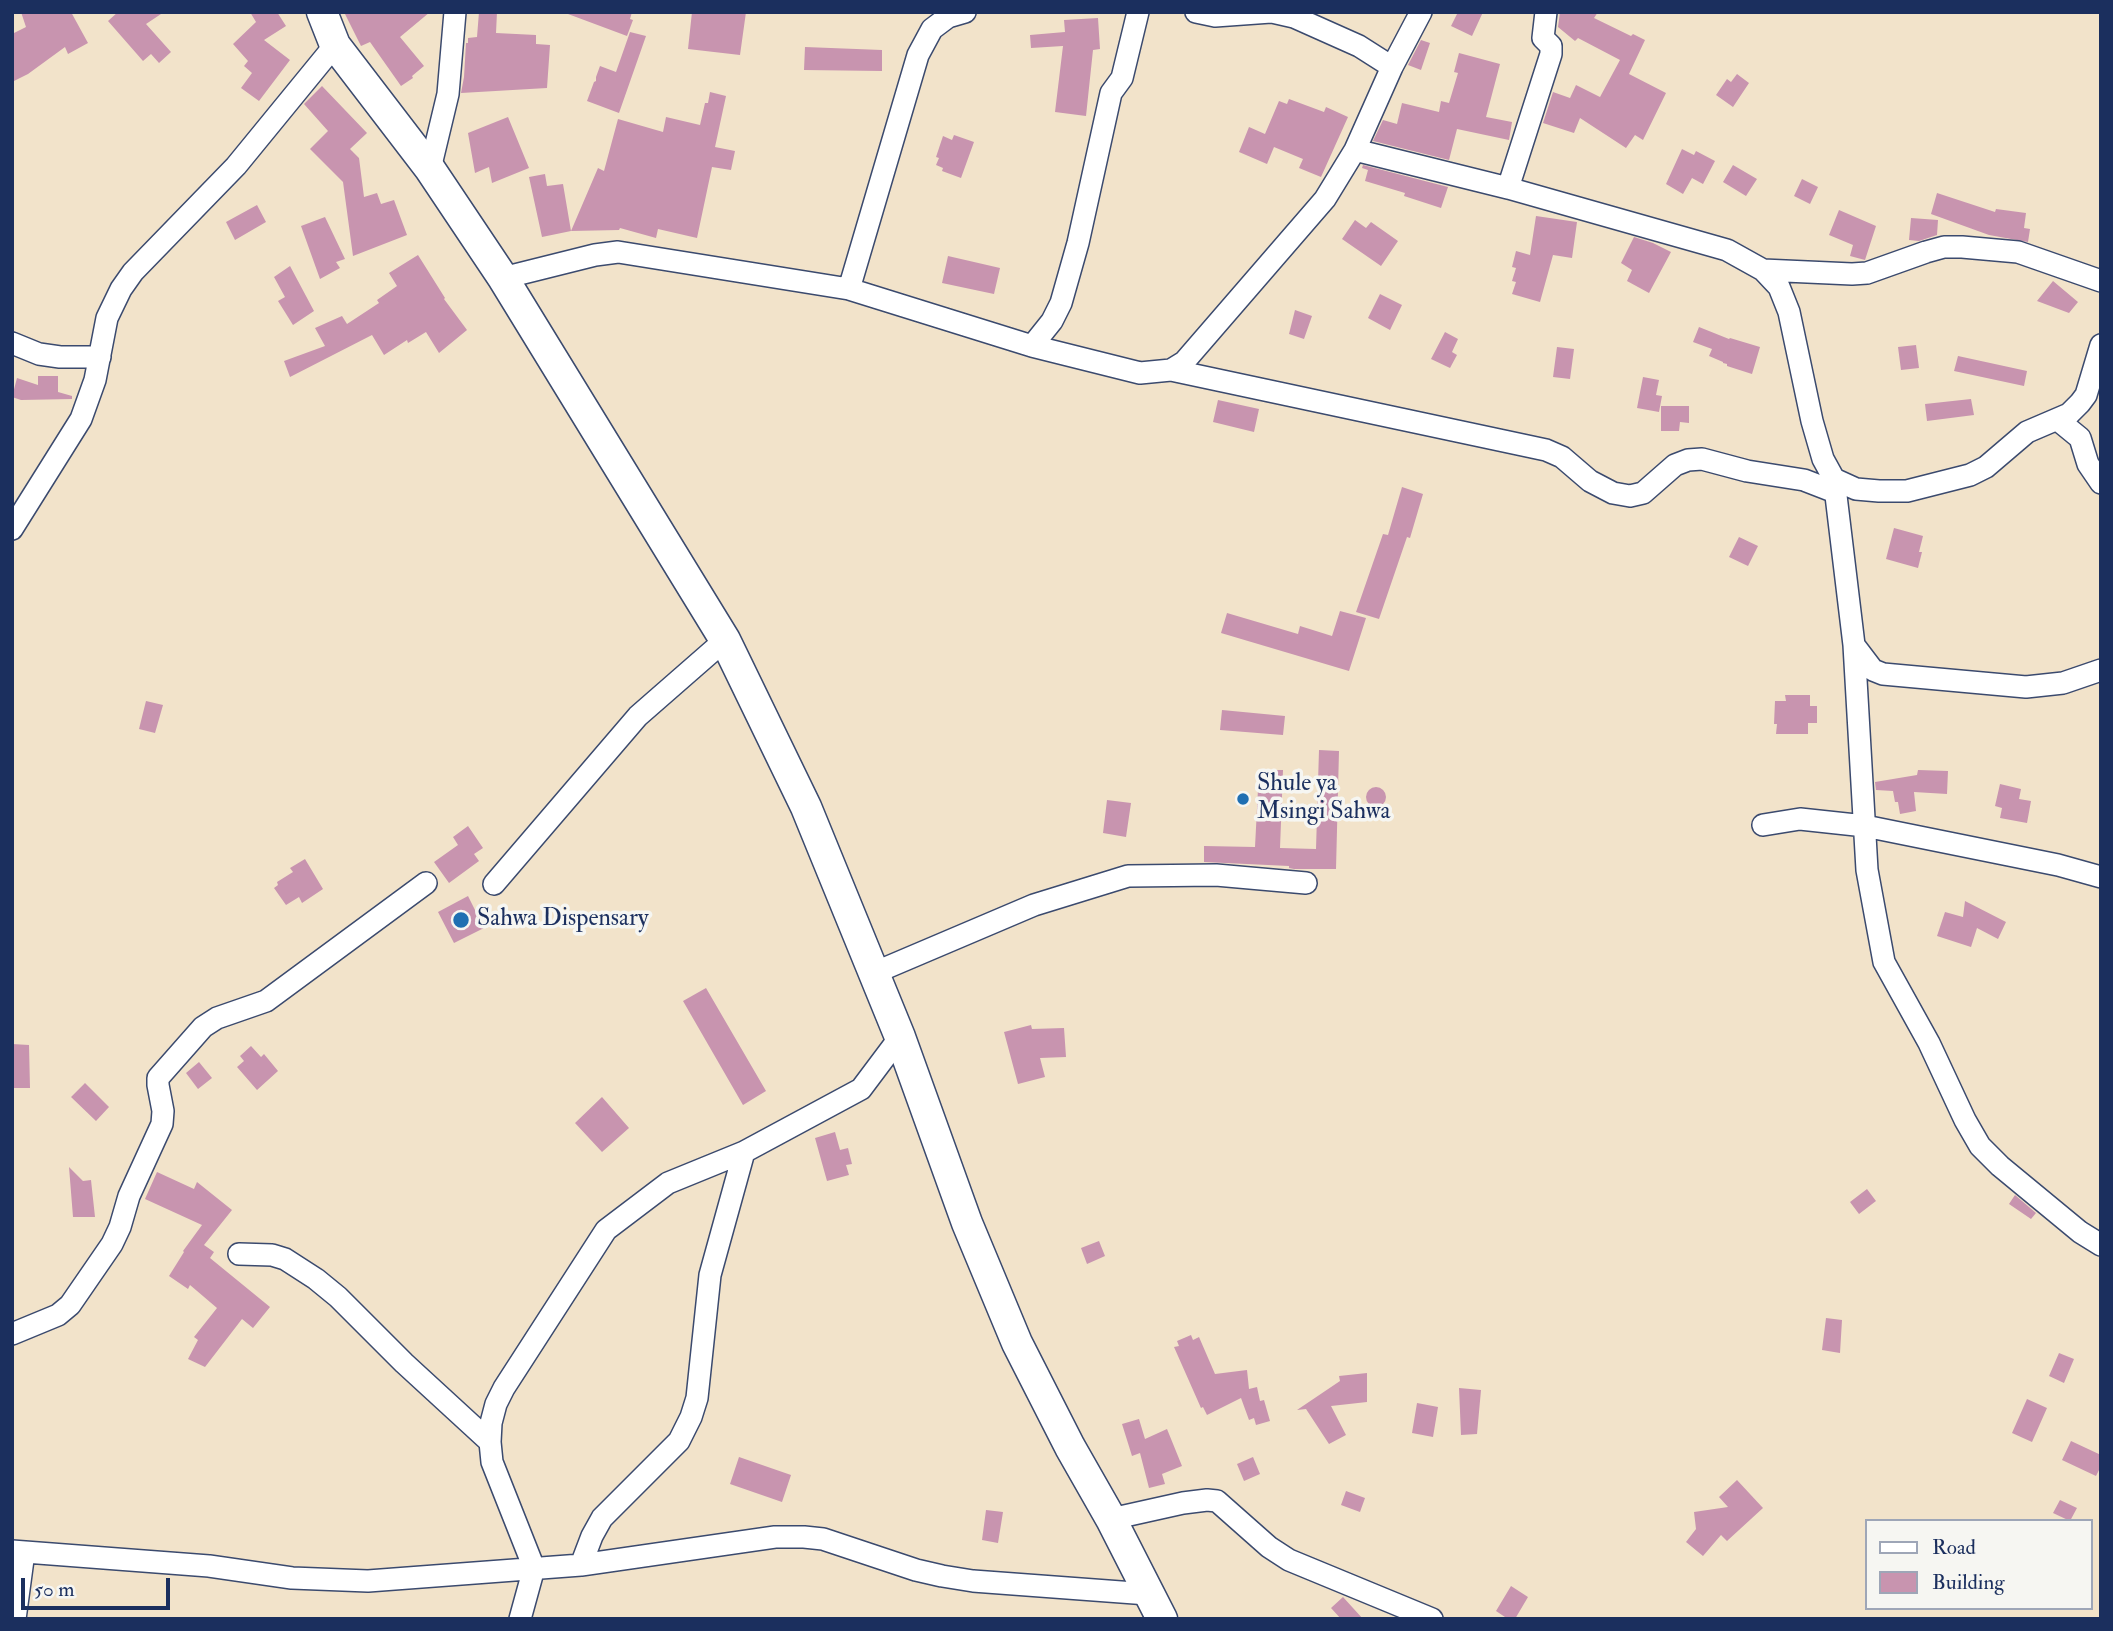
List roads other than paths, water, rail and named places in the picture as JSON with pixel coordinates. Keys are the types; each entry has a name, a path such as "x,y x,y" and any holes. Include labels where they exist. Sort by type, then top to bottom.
{"main road":[{"path":"322,12 335,45 430,169 503,278 725,640 806,807 900,1037 967,1223 1017,1343 1155,1606"}],"street":[{"path":"430,169 448,93 455,12"},
{"path":"849,289 918,55 932,29 948,17 965,12"},
{"path":"1032,346 1052,321 1061,303 1078,243 1111,93 1122,78 1138,12"},
{"path":"1196,12 1215,16 1272,12 1294,17 1359,46 1392,67"},
{"path":"1171,370 1184,362 1325,199 1354,150 1421,12"},
{"path":"1508,188 1551,54 1551,46 1544,38 1546,12"},
{"path":"12,529 81,419 95,380 107,318 121,289 133,272 236,166 335,45"},
{"path":"1354,150 1508,188 1727,250 1763,270 1779,287 1789,312 1812,421 1834,485 1854,645 1867,870 1884,962 1929,1043 1980,1146 2000,1166 2080,1232 2101,1245"},
{"path":"1763,270 1867,273 1944,247 1962,247 2018,252 2101,281"},
{"path":"503,278 595,255 618,252 849,289 1032,346 1140,373 1171,370 1546,450 1562,457 1590,481 1613,493 1630,496 1643,493 1675,465 1702,459 1747,471 1879,491 1907,491 1970,475 1986,467 2027,432 2069,414 2086,395 2101,345"},
{"path":"12,343 39,354 100,357"},
{"path":"2058,420 2080,438 2088,464 2101,483"},
{"path":"494,884 638,716 725,640"},
{"path":"1854,645 1873,670 1883,674 2026,687 2063,683 2101,670"},
{"path":"1763,825 1800,819 1865,826 2059,865 2101,877"},
{"path":"874,973 1034,905 1128,876 1216,875 1306,883"},
{"path":"12,1334 58,1315 69,1305 112,1244 129,1196 162,1124 163,1111 158,1078 203,1027 216,1018 266,1001 426,883"},
{"path":"520,1619 534,1569 492,1462 491,1423 504,1388 606,1230 668,1183 744,1152 861,1089 900,1037"},
{"path":"581,1565 602,1518 679,1441 691,1417 697,1398 710,1275 744,1152"},
{"path":"239,1254 272,1255 285,1259 317,1279 490,1442"},
{"path":"1111,1519 1183,1503 1217,1501 1269,1547 1289,1560 1432,1619"},
{"path":"15,1619 18,1552 209,1566 292,1578 368,1581 581,1565 775,1537 823,1539 916,1570 943,1576 1155,1606"}],"place":[{"name":"Shule ya Msingi Sahwa","path":"1243,799"},
{"name":"Sahwa Dispensary","path":"461,920"}]}
